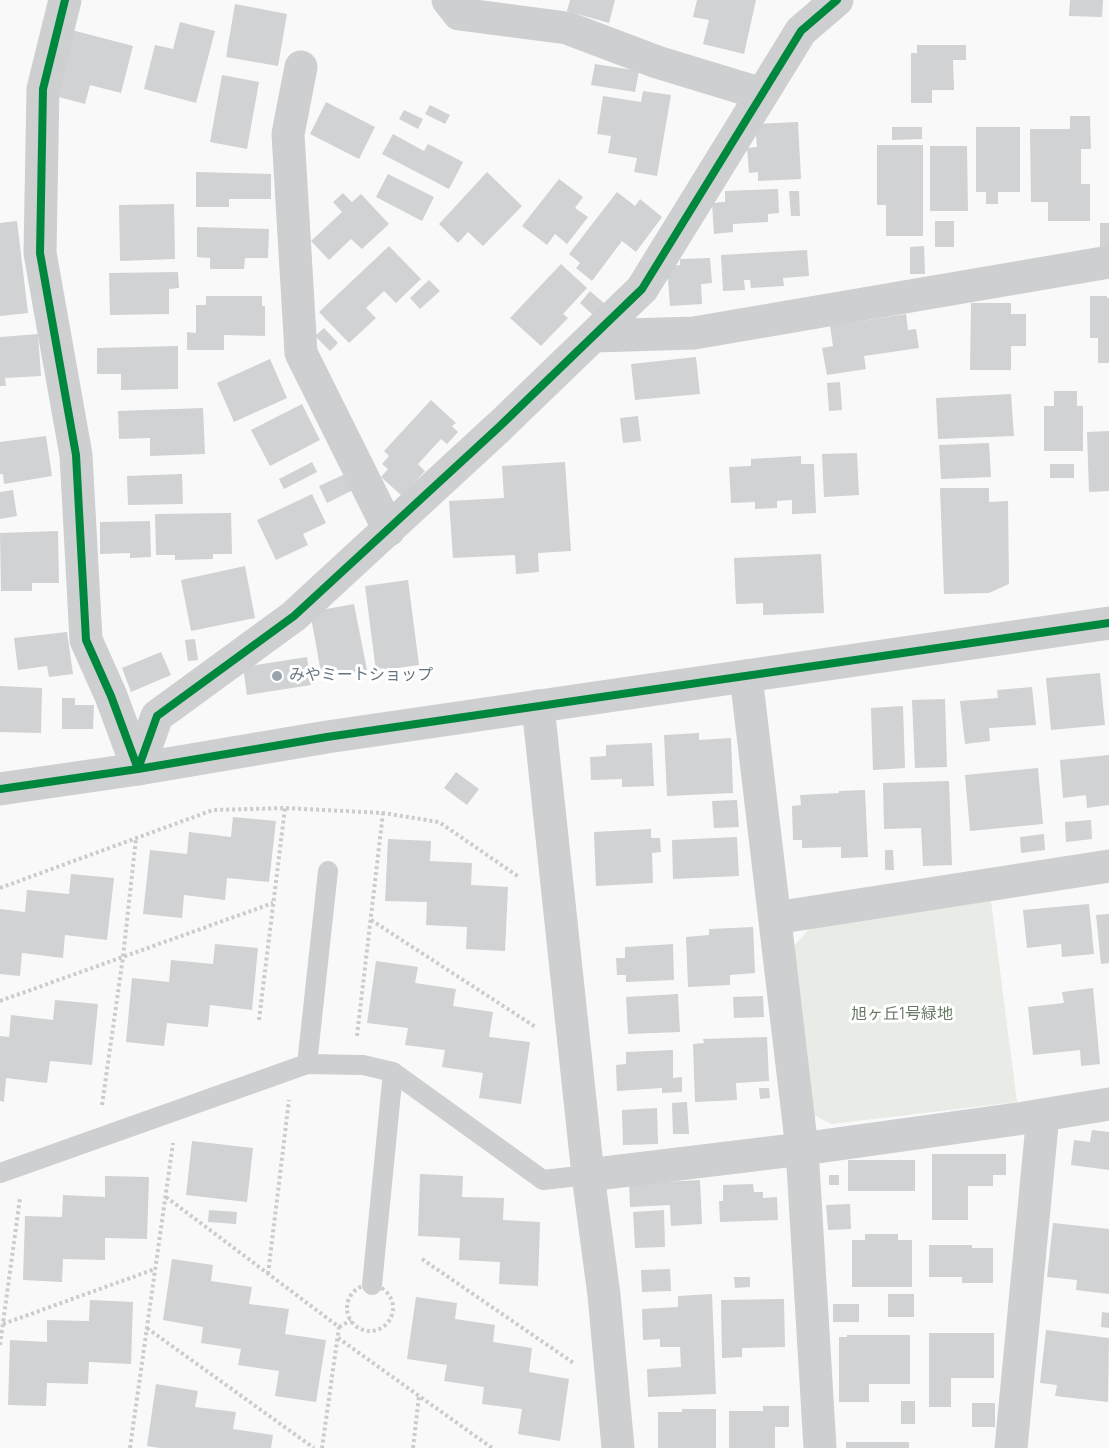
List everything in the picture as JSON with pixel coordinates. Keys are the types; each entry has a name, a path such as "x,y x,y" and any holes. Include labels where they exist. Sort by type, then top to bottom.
{"street":[{"path":"65,0 43,89 40,252 76,455 86,640 111,696 138,769"},
{"path":"448,0 459,14 567,28 657,62 762,94"},
{"path":"138,769 157,716 294,616 500,426 642,289 801,31 837,0"},
{"path":"301,67 288,134 301,352 389,530"},
{"path":"595,336 694,333 1109,262"},
{"path":"0,789 138,769 327,737 1109,623"},
{"path":"746,676 802,1149 820,1448"},
{"path":"538,706 588,1175 604,1295 618,1448"},
{"path":"775,918 1109,866"},
{"path":"588,1175 802,1149 1109,1104"},
{"path":"1011,1448 1043,1115"}],"lane":[{"path":"299,1067 328,871"},
{"path":"0,1173 299,1067 363,1065 393,1072 543,1180 588,1175"},
{"path":"372,1285 393,1072"}],"path":[{"path":"259,1020 285,808"},
{"path":"0,888 213,810 285,808 383,813 439,822 527,883"},
{"path":"354,1065 383,813"},
{"path":"97,1138 123,957 136,838"},
{"path":"0,1000 273,903"},
{"path":"371,920 545,1034"},
{"path":"268,1274 299,1067"},
{"path":"130,1448 178,1110"},
{"path":"0,1345 24,1164"},
{"path":"166,1197 339,1327"},
{"path":"422,1259 582,1369"},
{"path":"3,1324 155,1269"},
{"path":"339,1327 351,1320"},
{"path":"322,1448 339,1327"},
{"path":"147,1328 314,1448"},
{"path":"338,1338 492,1448"},
{"path":"413,1448 419,1395"}],"green space":[{"name":"旭ヶ丘1号緑地","path":"991,901 1017,1102 831,1124 810,1113 793,947 810,928"}],"building":[{"path":"570,0 615,0 609,23 567,11"},
{"path":"697,0 756,0 744,54 703,44 709,20 693,17"},
{"path":"1070,0 1103,0 1102,17 1069,16"},
{"path":"235,4 287,14 278,66 226,57"},
{"path":"180,22 215,31 196,103 144,89 155,45 173,49"},
{"path":"68,29 133,46 121,93 90,85 85,104 51,95"},
{"path":"917,45 966,45 966,60 953,60 954,90 932,90 932,103 911,103 911,53 917,53"},
{"path":"595,64 639,71 635,92 591,85"},
{"path":"222,75 259,82 247,149 210,142"},
{"path":"643,91 671,95 657,176 634,172 637,158 608,153 611,136 597,134 603,96 641,102"},
{"path":"326,102 375,127 359,159 310,134"},
{"path":"430,105 450,115 445,124 425,114"},
{"path":"404,110 423,119 418,129 399,119"},
{"path":"1070,116 1090,116 1091,149 1081,149 1081,184 1090,184 1090,221 1048,221 1048,202 1031,202 1030,129 1070,129"},
{"path":"798,122 801,179 758,181 758,172 749,173 747,148 757,147 755,124"},
{"path":"892,127 922,127 922,139 892,140"},
{"path":"976,127 1020,127 1020,192 998,192 998,204 986,204 986,192 976,192"},
{"path":"393,134 424,151 428,144 463,162 449,189 382,154"},
{"path":"877,145 923,145 923,236 886,236 886,205 877,205"},
{"path":"930,146 967,146 968,211 930,211"},
{"path":"196,172 271,174 271,199 229,199 229,207 196,207"},
{"path":"487,172 522,206 483,246 468,232 458,243 439,224"},
{"path":"388,174 434,197 422,221 376,197"},
{"path":"559,179 583,197 575,208 588,217 567,244 555,234 547,245 522,226"},
{"path":"778,189 779,213 768,214 768,222 733,224 733,232 714,234 712,203 725,202 725,191"},
{"path":"789,191 799,191 800,216 791,216"},
{"path":"617,192 635,206 640,199 662,217 636,252 622,241 592,281 576,268 580,263 569,254"},
{"path":"343,193 352,202 361,194 389,224 362,249 351,239 329,260 311,241 342,212 333,202"},
{"path":"174,204 175,259 120,261 119,205"},
{"path":"17,221 28,313 0,316 0,223"},
{"path":"935,221 954,221 954,247 935,247"},
{"path":"1100,223 1109,223 1109,248 1100,248"},
{"path":"197,227 269,229 268,258 245,258 244,269 210,269 210,258 197,257"},
{"path":"389,246 421,279 396,303 384,291 366,308 376,318 349,343 319,312"},
{"path":"924,246 925,274 910,274 910,247"},
{"path":"807,250 809,276 783,278 784,286 751,288 750,280 744,280 745,290 723,291 721,255"},
{"path":"710,258 712,283 701,284 702,304 670,306 667,266 680,265 680,259"},
{"path":"561,264 587,288 563,314 568,318 541,346 510,318"},
{"path":"178,272 179,288 169,289 169,314 110,315 109,273"},
{"path":"429,280 440,291 420,309 410,298"},
{"path":"590,291 605,304 594,316 580,303"},
{"path":"206,296 262,296 262,306 265,306 265,336 224,335 224,350 187,350 187,332 196,333 196,305 206,305"},
{"path":"1090,296 1109,298 1109,363 1098,363 1098,338 1090,338"},
{"path":"971,303 1011,303 1011,314 1026,314 1026,346 1011,346 1011,370 970,370"},
{"path":"906,314 908,330 916,329 919,348 864,356 866,369 827,375 822,348 833,346 830,326"},
{"path":"324,328 338,343 330,351 315,336"},
{"path":"38,334 41,376 5,378 6,386 0,386 0,337"},
{"path":"178,346 178,389 121,390 121,374 97,374 97,348"},
{"path":"696,357 700,394 635,400 631,364"},
{"path":"270,359 287,398 234,422 217,383"},
{"path":"840,382 842,410 829,411 827,383"},
{"path":"1054,391 1077,391 1077,406 1083,406 1083,451 1044,451 1044,406 1054,406"},
{"path":"1011,394 1014,436 938,439 936,398"},
{"path":"431,400 456,423 452,426 458,432 447,444 441,439 418,464 425,471 402,496 381,477 388,469 382,464 389,456 384,451"},
{"path":"302,404 320,440 270,466 251,430"},
{"path":"203,408 205,454 150,456 150,438 119,439 118,411"},
{"path":"638,416 641,441 623,443 620,418"},
{"path":"1109,431 1109,491 1089,492 1087,432"},
{"path":"46,436 52,476 4,484 3,474 0,474 0,442"},
{"path":"989,443 991,477 941,479 939,445"},
{"path":"857,453 859,495 824,497 822,454"},
{"path":"801,456 801,464 814,464 816,513 792,514 792,500 777,501 777,508 755,509 755,502 731,503 729,467 751,466 751,459"},
{"path":"312,462 317,472 284,489 279,479"},
{"path":"565,462 571,551 538,553 539,572 516,574 515,555 453,558 449,501 504,498 502,466"},
{"path":"1050,464 1074,464 1074,478 1050,478"},
{"path":"182,474 183,504 128,505 127,476"},
{"path":"345,474 353,490 327,503 319,486"},
{"path":"940,488 989,488 989,502 1008,501 1009,584 989,593 944,594"},
{"path":"13,490 17,516 0,519 0,492"},
{"path":"312,494 326,523 303,534 308,545 276,560 257,520"},
{"path":"231,513 232,554 213,554 213,559 175,560 175,555 156,555 155,514"},
{"path":"150,521 151,557 130,558 130,553 100,554 100,522"},
{"path":"58,531 59,583 32,583 32,591 1,591 0,533"},
{"path":"821,554 824,613 763,615 763,603 736,604 734,558"},
{"path":"245,566 255,618 191,631 181,580"},
{"path":"408,580 419,665 376,671 365,586"},
{"path":"354,604 367,670 322,678 310,612"},
{"path":"67,632 73,674 49,677 47,666 18,670 14,638"},
{"path":"195,639 198,660 188,661 185,640"},
{"path":"161,652 171,675 131,692 122,668"},
{"name":"みやミートショップ","path":"307,657 311,685 247,695 243,667"},
{"path":"1100,673 1105,725 1051,730 1046,678"},
{"path":"0,686 42,688 41,733 0,732"},
{"path":"1032,687 1036,725 989,728 990,741 965,744 960,701 998,698 997,690"},
{"path":"62,698 75,698 75,705 94,705 93,729 62,729"},
{"path":"945,699 947,767 915,768 912,700"},
{"path":"903,706 905,768 873,770 871,708"},
{"path":"699,733 699,740 731,738 733,793 667,796 664,735"},
{"path":"652,743 654,786 622,787 622,779 591,780 590,757 606,756 606,745"},
{"path":"1109,755 1109,805 1087,808 1086,795 1063,798 1060,760"},
{"path":"1038,768 1043,824 970,831 965,775"},
{"path":"456,772 479,789 467,805 444,788"},
{"path":"949,781 952,865 923,866 921,828 884,829 883,783"},
{"path":"865,790 868,857 841,858 841,847 802,848 802,840 793,840 792,806 801,805 800,795"},
{"path":"737,800 739,827 714,828 712,801"},
{"path":"233,817 276,821 269,882 227,878 225,900 184,895 182,918 143,914 150,850 187,854 189,832 231,837"},
{"path":"1091,820 1092,839 1066,842 1065,822"},
{"path":"651,829 651,838 660,838 661,852 652,853 653,883 596,886 594,832"},
{"path":"1044,834 1045,850 1021,853 1020,837"},
{"path":"737,837 739,876 673,879 672,840"},
{"path":"388,839 431,841 430,861 472,863 471,885 508,887 505,951 466,949 467,927 426,925 427,902 385,901"},
{"path":"885,850 893,850 894,870 885,870"},
{"path":"71,874 114,878 107,940 65,935 63,958 22,953 20,976 0,974 0,909 25,912 27,890 69,894"},
{"path":"1089,904 1094,954 1062,957 1061,944 1027,948 1023,910"},
{"path":"1109,914 1109,963 1101,964 1096,915"},
{"path":"753,927 755,973 730,975 730,985 688,987 686,937 709,935 709,929"},
{"path":"215,944 258,948 252,1010 210,1005 208,1027 167,1023 164,1046 126,1042 132,978 169,982 171,960 213,964"},
{"path":"673,944 674,980 626,982 626,975 617,975 616,958 625,958 625,947"},
{"path":"376,961 418,967 415,983 456,989 453,1006 493,1012 489,1037 530,1042 521,1104 479,1098 483,1073 442,1067 445,1050 405,1045 408,1028 367,1023"},
{"path":"1093,988 1100,1064 1081,1066 1080,1050 1033,1055 1028,1007 1064,1003 1062,992"},
{"path":"678,994 680,1032 628,1034 626,997"},
{"path":"763,996 764,1017 734,1018 733,997"},
{"path":"55,1000 98,1004 92,1065 50,1061 47,1083 6,1078 4,1102 0,1101 0,1036 9,1037 11,1015 53,1020"},
{"path":"767,1037 769,1081 736,1083 737,1100 695,1102 693,1044 704,1043 703,1039"},
{"path":"673,1050 673,1078 682,1077 682,1092 662,1093 662,1088 617,1091 616,1065 626,1064 626,1052"},
{"path":"759,1088 769,1088 770,1098 760,1099"},
{"path":"687,1102 689,1134 673,1134 672,1103"},
{"path":"657,1108 658,1144 623,1145 622,1110"},
{"path":"1092,1130 1109,1132 1109,1170 1071,1165 1074,1140 1090,1142"},
{"path":"192,1141 253,1148 247,1202 186,1195"},
{"path":"932,1154 1006,1154 1006,1175 993,1175 993,1186 968,1186 968,1220 932,1220"},
{"path":"848,1160 915,1160 915,1191 848,1191"},
{"path":"420,1174 463,1176 462,1197 504,1198 503,1220 540,1222 538,1286 499,1284 500,1262 459,1260 460,1238 418,1236"},
{"path":"829,1175 839,1175 839,1185 829,1185"},
{"path":"105,1176 149,1177 147,1239 105,1238 105,1260 63,1259 62,1282 23,1280 25,1216 62,1217 63,1195 105,1197"},
{"path":"700,1180 702,1224 671,1226 670,1205 630,1207 629,1184"},
{"path":"753,1184 754,1192 763,1192 763,1198 777,1197 778,1220 720,1222 719,1201 723,1201 723,1185"},
{"path":"850,1204 851,1229 828,1230 826,1205"},
{"path":"209,1210 237,1212 236,1224 208,1222"},
{"path":"664,1210 665,1247 635,1248 633,1212"},
{"path":"1053,1223 1109,1229 1109,1294 1076,1290 1077,1280 1047,1277"},
{"path":"865,1234 898,1234 898,1240 912,1240 912,1287 852,1287 852,1240 865,1240"},
{"path":"929,1245 972,1245 972,1248 993,1248 993,1283 962,1283 962,1277 929,1277"},
{"path":"172,1259 213,1265 211,1281 252,1287 249,1304 289,1309 285,1334 326,1340 316,1402 275,1396 279,1371 238,1365 241,1349 201,1343 203,1327 163,1320"},
{"path":"670,1269 671,1291 642,1292 641,1270"},
{"path":"734,1277 750,1277 750,1287 735,1288"},
{"path":"712,1294 716,1394 648,1397 647,1369 681,1367 680,1347 660,1347 660,1339 643,1340 642,1309 678,1307 678,1296"},
{"path":"888,1294 914,1294 914,1317 888,1317"},
{"path":"416,1297 457,1303 455,1319 495,1325 493,1342 532,1348 529,1372 569,1379 560,1441 518,1434 522,1409 482,1404 484,1387 444,1381 447,1365 407,1359"},
{"path":"784,1299 785,1347 742,1348 742,1357 722,1358 721,1300"},
{"path":"90,1300 133,1302 131,1364 89,1362 88,1384 47,1383 46,1406 8,1405 10,1340 47,1342 47,1320 89,1321"},
{"path":"833,1304 859,1304 859,1322 833,1322"},
{"path":"1102,1312 1109,1313 1109,1328 1101,1327"},
{"path":"1046,1330 1109,1338 1108,1402 1055,1396 1057,1385 1040,1383"},
{"path":"929,1333 994,1333 994,1378 951,1378 951,1407 929,1407"},
{"path":"847,1335 910,1335 910,1384 869,1384 869,1402 839,1402 839,1337 847,1337"},
{"path":"156,1384 198,1391 195,1407 236,1412 233,1429 273,1435 271,1448 147,1446"},
{"path":"901,1401 915,1401 915,1424 901,1424"},
{"path":"972,1403 995,1403 995,1427 972,1427"},
{"path":"763,1406 789,1406 789,1427 775,1427 775,1448 729,1448 729,1411 763,1411"},
{"path":"682,1409 716,1409 716,1448 658,1448 658,1412 682,1412"},
{"path":"846,1442 909,1442 909,1448 846,1448"}],"cycle path":[{"path":"65,0 43,89 40,253 76,455 86,640 111,696 138,769 157,716 294,616 500,426 642,289 801,31 837,0"},
{"path":"0,789 138,769 327,737 1109,623"}],"place":[{"name":"みやミートショップ","path":"277,676"}]}
